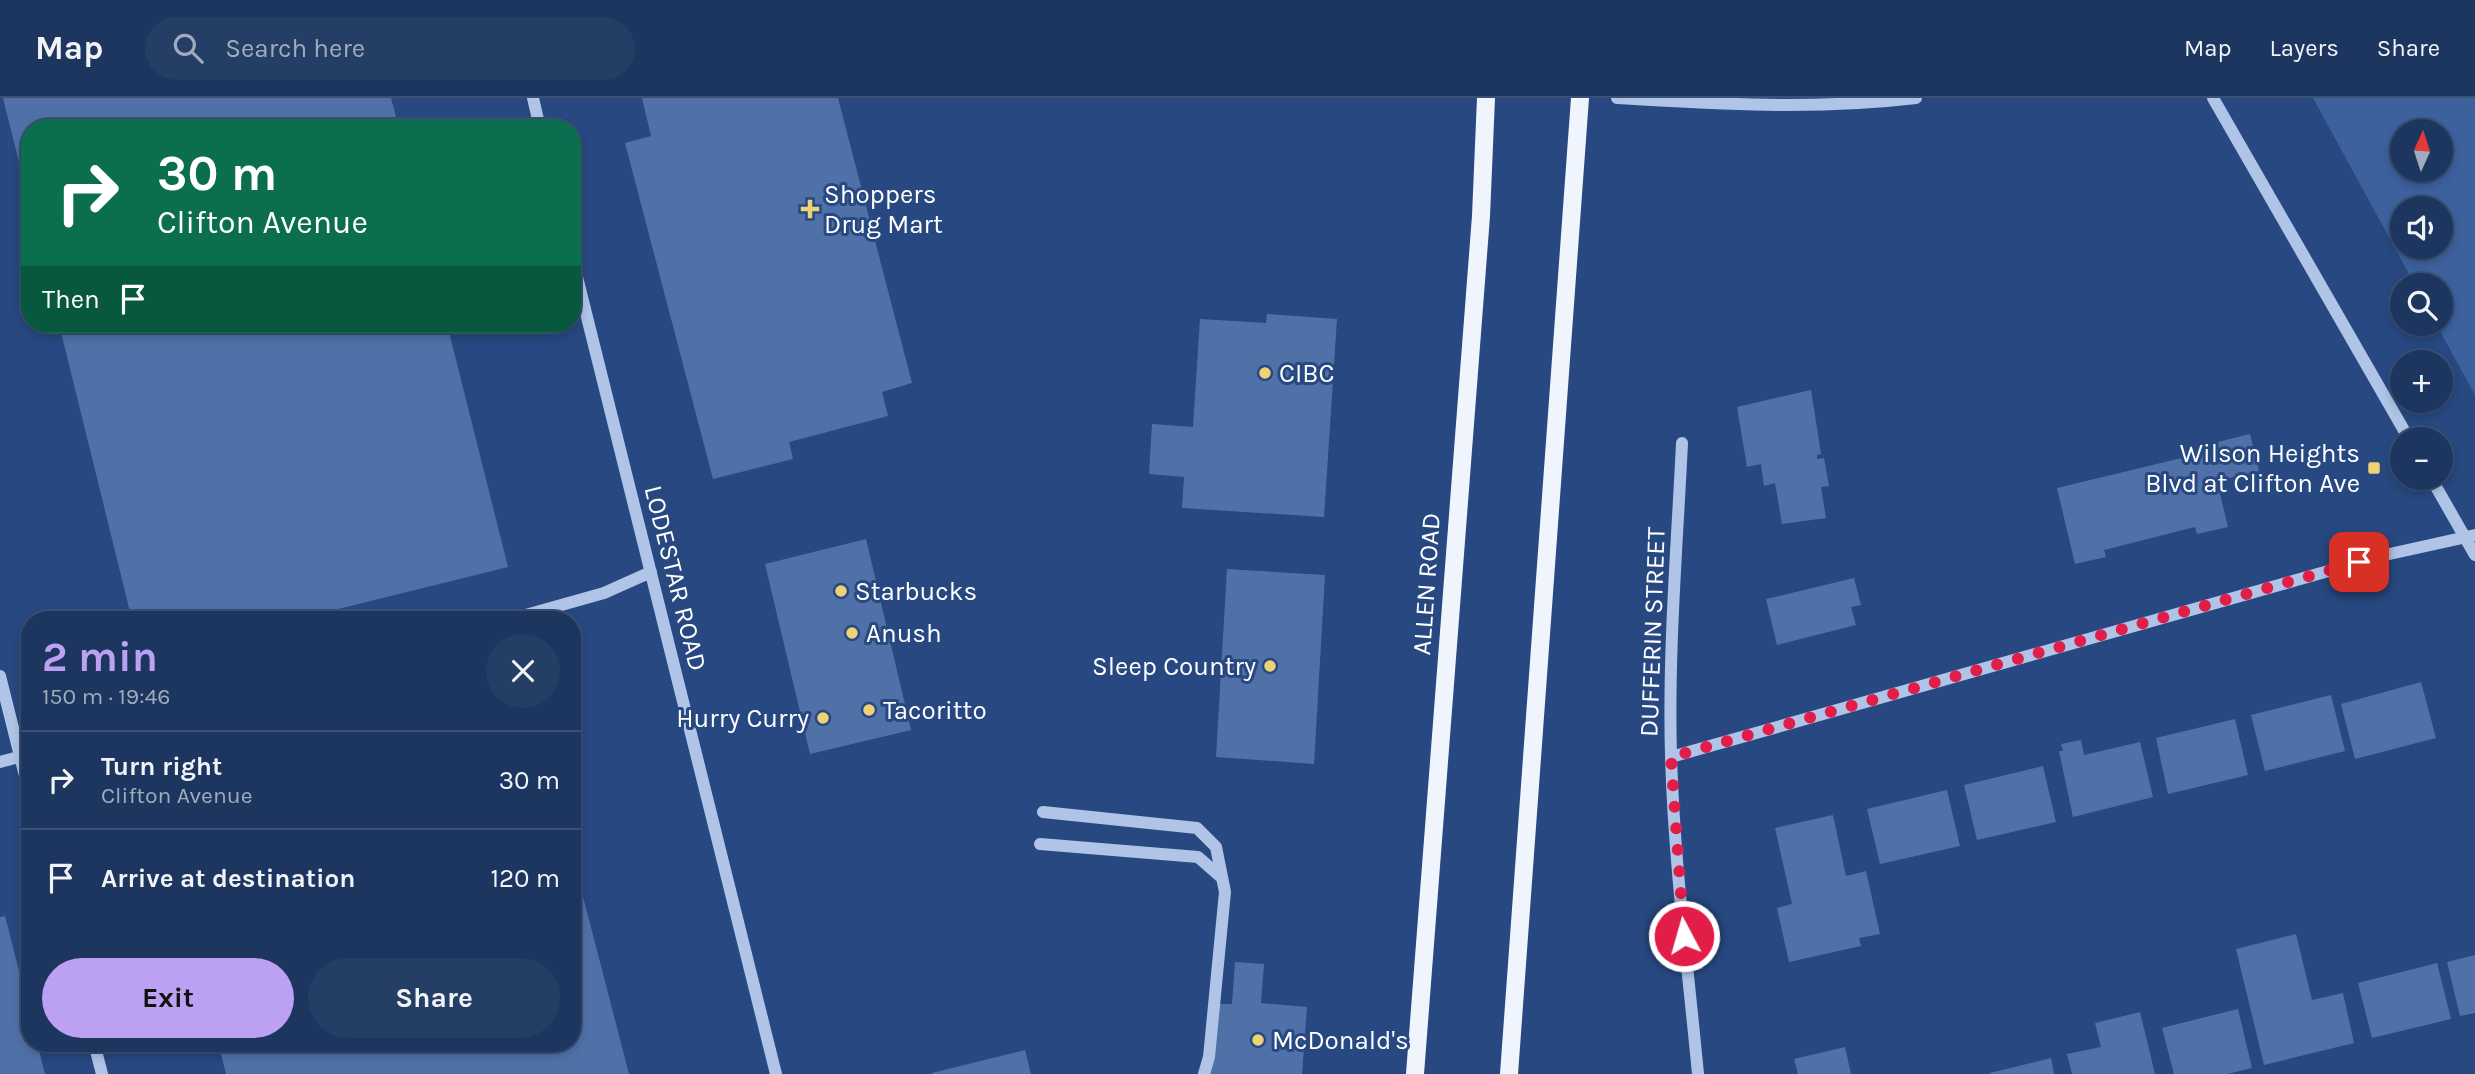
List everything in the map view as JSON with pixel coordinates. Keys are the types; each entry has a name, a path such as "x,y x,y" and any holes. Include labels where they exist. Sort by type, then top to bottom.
{"main road":[{"name":"ALLEN ROAD","path":"1415,1074 1481,216 1486,98"},
{"path":"1509,1074 1580,98"}],"street":[{"path":"533,98 538,119"},
{"path":"1616,98 1726,106 1872,103 1916,98"},
{"path":"2213,98 2402,427"},
{"name":"LODESTAR ROAD","path":"581,293 776,1074"},
{"name":"DUFFERIN STREET","path":"1682,443 1670,692 1671,757 1676,853 1698,1074"},
{"path":"2439,490 2470,536 2475,555"},
{"path":"1671,757 2372,558 2470,536"},
{"path":"540,611 604,593 651,572"},
{"path":"0,676 21,743"},
{"path":"0,762 21,757"},
{"path":"1043,812 1197,828 1216,847 1225,892 1209,1057 1204,1074"},
{"path":"1040,844 1198,858 1222,878"},
{"path":"96,1052 102,1074"}],"shaded area":[{"path":"2313,98 2475,98 2475,395 2453,355 2453,350 2450,350 2443,336 2453,336 2453,273 2408,273 2401,259 2453,259 2453,196 2390,196 2390,239"}],"building":[{"path":"3,98 391,98 397,119 21,119 21,170"},
{"path":"642,98 838,98 912,383 882,392 888,416 789,442 793,459 713,479 625,143 651,136"},
{"name":"CIBC","path":"1267,314 1337,319 1324,517 1182,508 1184,477 1149,474 1152,424 1193,427 1200,319 1266,323"},
{"path":"61,333 449,333 508,567 330,611 130,611"},
{"path":"1811,390 1821,454 1817,455 1817,459 1824,458 1829,486 1821,487 1826,518 1782,524 1775,483 1764,486 1761,464 1747,467 1737,407"},
{"path":"2250,434 2259,471 2217,481 2228,527 2197,534 2195,527 2104,550 2106,557 2075,564 2057,488 2215,450 2214,443"},
{"path":"866,539 911,730 810,754 765,564"},
{"name":"Sleep Country","path":"1227,569 1325,575 1314,764 1216,757"},
{"path":"1854,578 1861,605 1851,607 1856,625 1777,645 1766,599"},
{"path":"2421,682 2436,738 2355,759 2341,704"},
{"path":"2331,695 2345,751 2265,771 2251,715"},
{"path":"2235,719 2248,775 2168,794 2156,738"},
{"path":"2081,740 2084,755 2140,742 2153,797 2073,817 2059,751 2063,751 2061,744"},
{"path":"2043,766 2056,822 1977,840 1964,785"},
{"path":"1947,790 1960,846 1880,864 1867,809"},
{"path":"1833,815 1846,876 1866,871 1880,934 1859,938 1861,946 1789,962 1777,908 1792,904 1775,828"},
{"path":"581,889 629,1074 226,1074 220,1052 581,1052"},
{"path":"5,916 21,979 21,1052 39,1052 45,1074 0,1074 0,917"},
{"path":"2296,934 2312,1000 2343,993 2354,1043 2264,1065 2236,949"},
{"path":"2475,955 2475,1013 2460,1016 2447,962"},
{"name":"McDonald's","path":"1235,962 1264,964 1261,1003 1307,1007 1302,1074 1210,1074 1215,1004 1232,1004"},
{"path":"2437,963 2451,1019 2372,1038 2358,983"},
{"path":"2238,1009 2252,1068 2227,1074 2174,1074 2162,1028"},
{"path":"2140,1012 2155,1074 2072,1074 2067,1054 2101,1047 2095,1023"},
{"path":"1845,1047 1851,1074 1798,1074 1794,1059"},
{"path":"1025,1050 1031,1074 932,1074 932,1073"},
{"path":"2051,1058 2054,1074 1990,1074 1990,1073"}],"place":[{"name":"Shoppers Drug Mart","path":"810,209"},
{"name":"CIBC","path":"1265,373"},
{"name":"Wilson Heights Blvd at Clifton Ave","path":"2374,468"},
{"name":"Starbucks","path":"841,591"},
{"name":"Anush","path":"852,633"},
{"name":"Sleep Country","path":"1270,666"},
{"name":"Tacoritto","path":"869,710"},
{"name":"Hurry Curry","path":"823,718"},
{"name":"McDonald's","path":"1258,1040"}],"route":[{"path":"1684,936 1671,757 1777,730 2359,562"}]}
